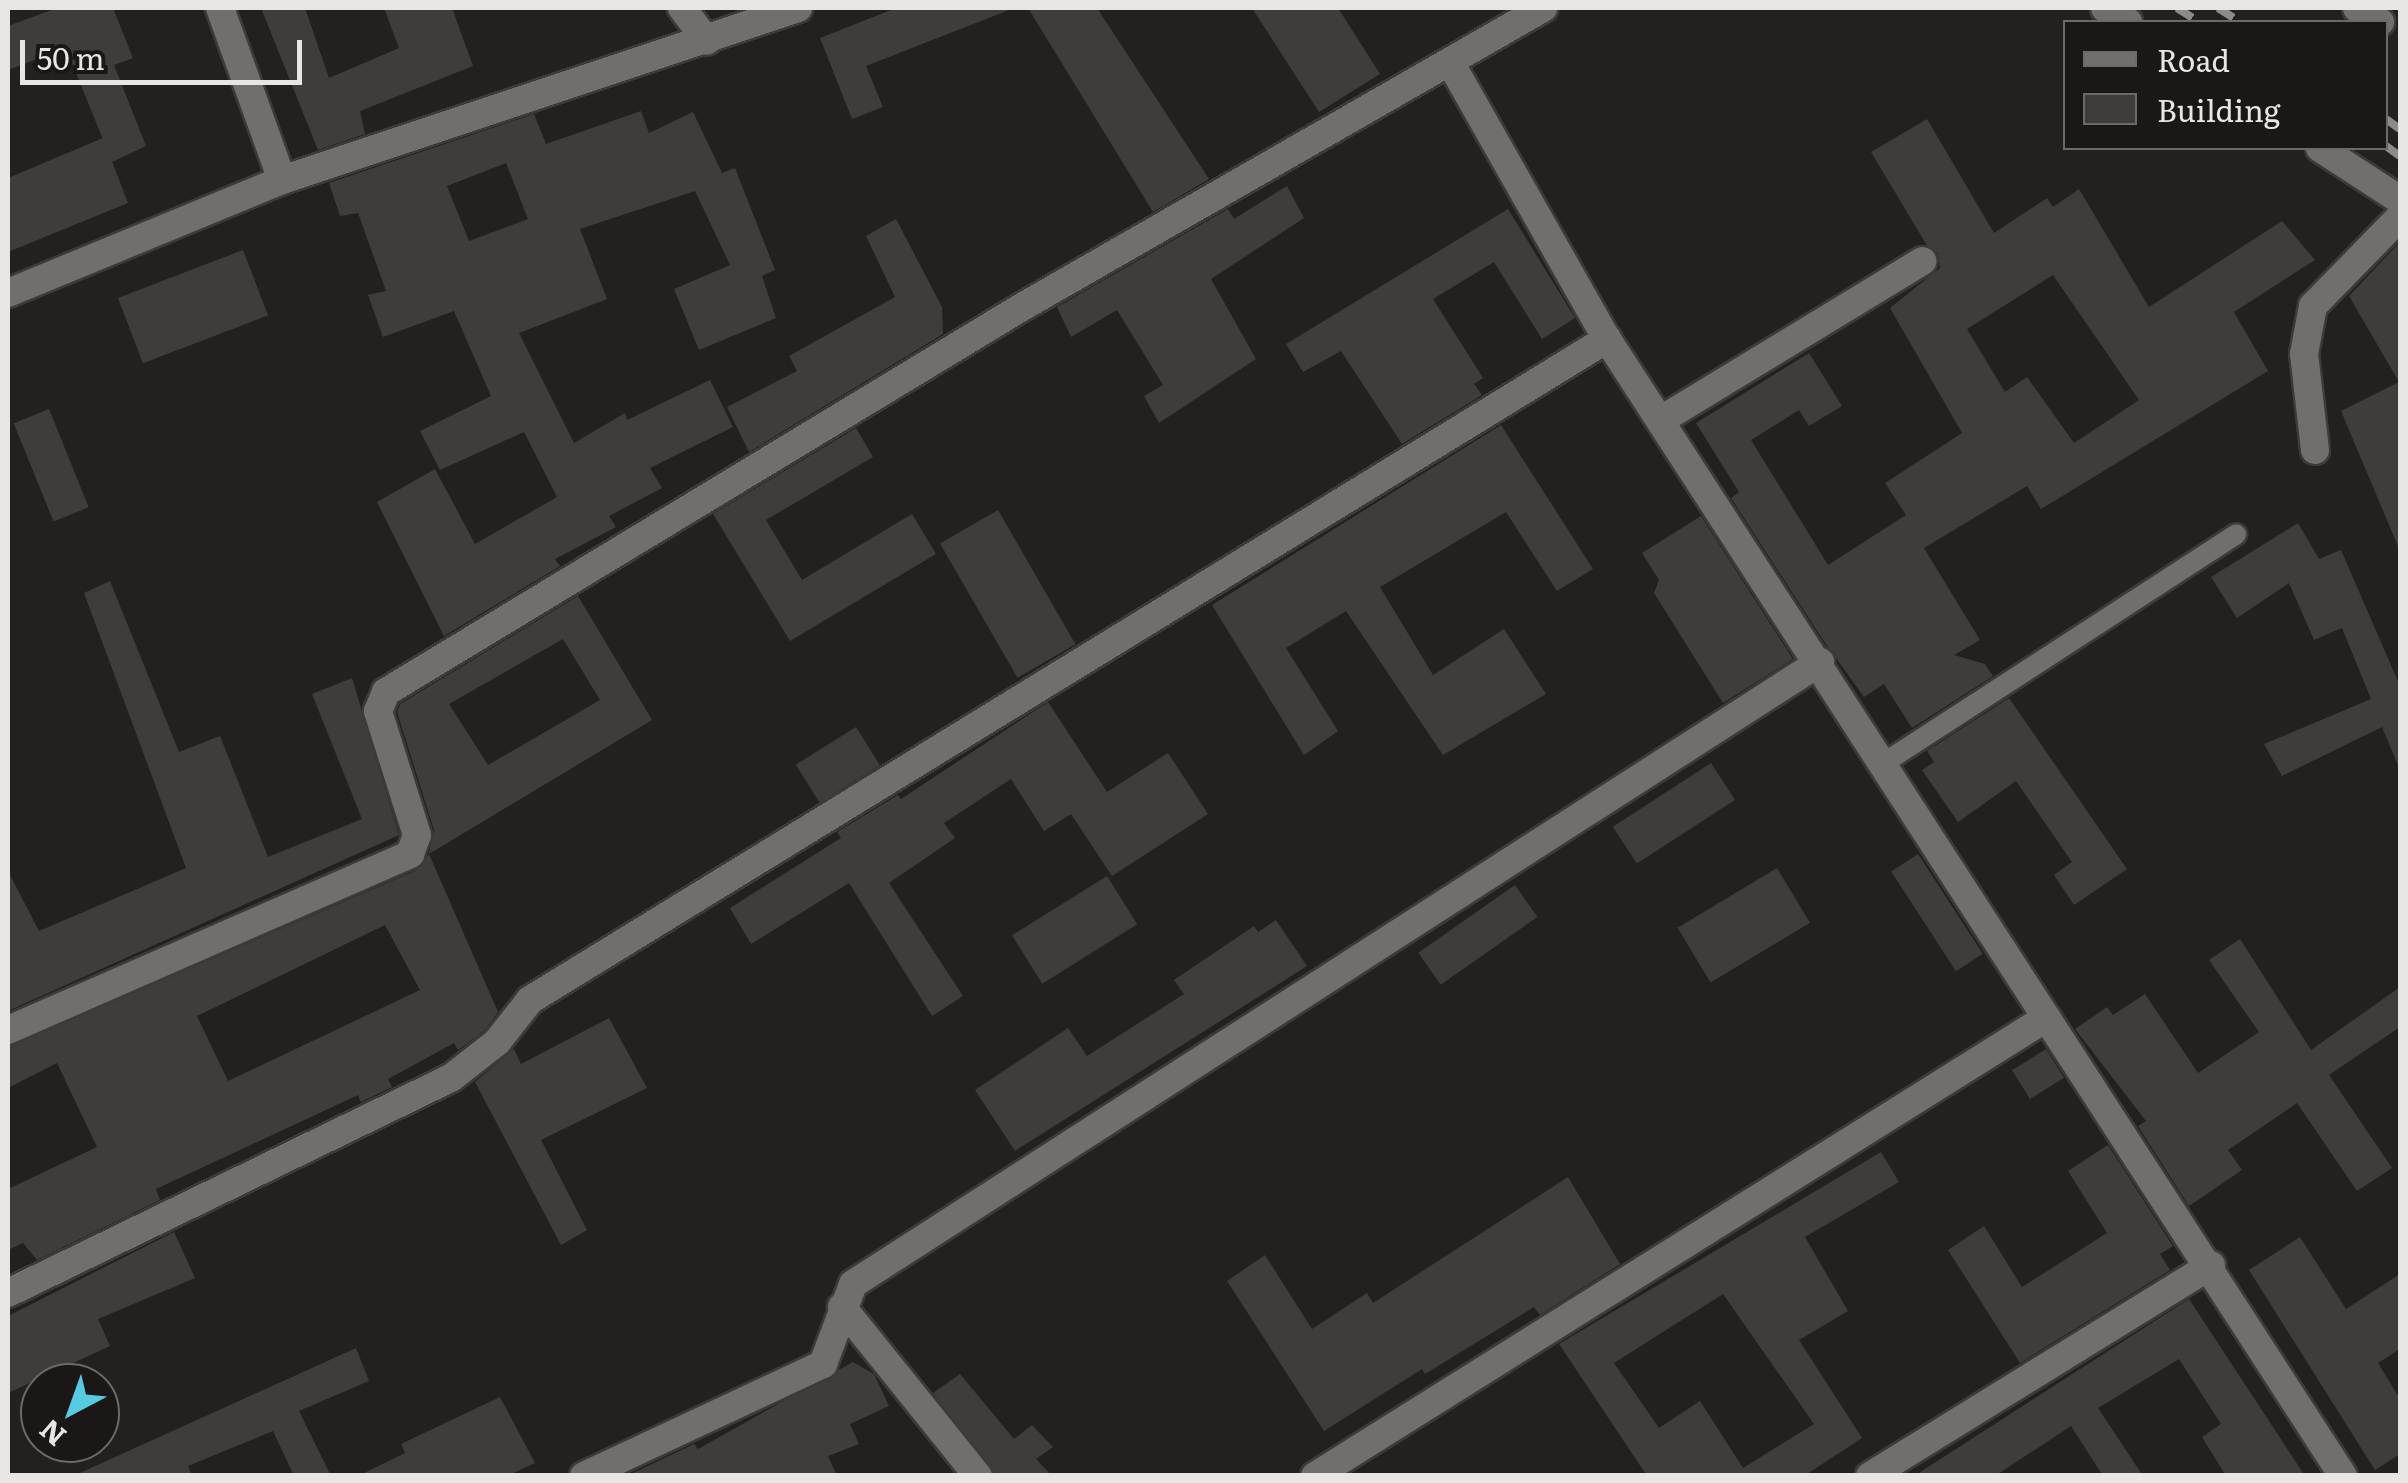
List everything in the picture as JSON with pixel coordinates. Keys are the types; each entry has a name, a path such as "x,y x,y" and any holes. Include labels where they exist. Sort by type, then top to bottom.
{"street":[{"path":"220,8 282,180"},
{"path":"682,8 707,41"},
{"path":"8,293 282,180 798,8"},
{"path":"8,1030 410,854 417,835 378,712 386,692 1022,307 1543,8"},
{"path":"1450,62 1607,339 1820,662 2343,1476"},
{"path":"2323,150 2400,200"},
{"path":"2316,450 2304,354 2313,306 2400,216"},
{"path":"1661,420 1923,261"},
{"path":"8,1293 451,1078 497,1042 530,1000 1607,339"},
{"path":"584,1476 823,1364 853,1284 1820,662"},
{"path":"1314,1476 2046,1018"},
{"path":"1870,1476 2210,1265"},
{"path":"842,1307 978,1476"}],"lane":[{"path":"1884,763 2236,534"}],"building":[{"path":"57,8 113,8 133,58 114,65 146,146 112,162 66,48 8,70 8,26"},
{"path":"261,8 305,8 329,78 399,48 384,8 452,8 473,66 360,111 365,134 318,150"},
{"path":"896,8 1009,10 866,66 883,107 852,119 820,38"},
{"path":"1028,8 1097,8 1209,179 1153,212"},
{"path":"1252,8 1338,8 1380,74 1319,112"},
{"path":"641,111 649,133 693,112 722,173 735,168 775,270 762,276 776,318 699,350 674,289 730,265 695,191 580,229 607,299 519,333 574,443 625,413 627,420 710,380 733,427 650,468 662,488 609,516 616,527 555,559 560,566 444,636 377,502 435,469 475,544 557,497 524,432 440,470 420,431 491,396 454,311 383,337 368,295 386,291 358,213 340,216 329,183 534,114 546,144","holes":["506,163 528,219 469,241 447,186"]},
{"path":"1927,119 1994,233 2047,198 2053,207 2079,189 2149,307 2282,221 2315,260 2234,312 2268,371 2041,509 2027,486 1924,548 1980,640 1954,655 1985,664 1993,676 1912,728 1884,684 1864,697 1823,640 1731,498 1739,492 1696,423 1809,353 1842,406 1809,426 1799,410 1751,440 1828,565 1906,515 1885,483 1962,433 1890,308 1940,268 1938,253 1926,244 1871,152","holes":["2053,275 2139,400 2074,443 2027,377 2005,392 1967,329"]},
{"path":"103,138 128,203 8,252 8,178"},
{"path":"1287,186 1304,218 1211,279 1256,359 1159,423 1144,396 1163,385 1117,310 1071,337 1057,307 1228,209 1234,219"},
{"path":"1508,209 1575,318 1542,339 1494,262 1433,299 1483,378 1474,384 1482,395 1402,444 1341,351 1303,372 1286,344"},
{"path":"896,219 942,307 943,334 749,452 727,407 797,371 789,356 895,297 866,236"},
{"path":"2400,242 2400,551 2341,411 2399,382 2349,296"},
{"path":"243,250 268,315 143,363 118,298"},
{"path":"49,409 89,507 53,522 14,423"},
{"path":"1501,425 1593,569 1557,591 1506,512 1380,587 1433,675 1504,629 1546,694 1443,755 1346,611 1286,648 1338,731 1304,755 1212,605"},
{"path":"856,428 873,457 766,520 802,580 912,514 936,554 790,641 713,514"},
{"path":"998,510 1076,644 1017,678 940,544"},
{"path":"1701,516 1793,659 1723,703 1654,593 1659,580 1642,553"},
{"path":"2298,523 2319,559 2341,550 2400,686 2400,770 2382,727 2282,776 2264,744 2371,699 2342,628 2314,640 2289,583 2237,618 2211,577"},
{"path":"110,581 179,752 220,736 268,857 362,819 312,694 352,678 399,835 8,1011 8,871 39,931 186,868 84,593"},
{"path":"578,596 652,720 429,854 434,830 397,712 400,704","holes":["563,639 600,700 488,765 449,704"]},
{"path":"2009,698 2127,869 2074,905 2054,875 2072,862 2016,781 1958,822 1922,770 1934,762 1927,751"},
{"path":"1048,702 1107,792 1168,753 1208,814 1112,876 1071,814 1044,831 1011,779 944,823 955,838 889,883 963,996 932,1016 849,883 751,944 730,908 841,838 837,832 898,795 901,799"},
{"path":"856,727 880,765 820,803 796,765"},
{"path":"1711,763 1735,800 1637,864 1613,827"},
{"path":"429,854 498,1012 485,1030 458,1050 454,1043 388,1079 392,1087 361,1102 358,1095 156,1189 160,1200 37,1260 23,1243 8,1250 8,1189 97,1147 57,1063 8,1088 8,1047 417,870","holes":["385,925 420,990 228,1081 197,1016"]},
{"path":"1918,854 1983,954 1956,971 1891,871"},
{"path":"1777,868 1810,923 1711,983 1678,928"},
{"path":"1107,876 1137,924 1042,984 1012,935"},
{"path":"1515,885 1537,917 1441,985 1418,953"},
{"path":"1276,920 1307,966 1015,1151 975,1090 1068,1028 1087,1056 1184,994 1174,980 1254,926 1258,932"},
{"path":"2240,939 2311,1050 2400,987 2400,1027 2329,1075 2392,1168 2357,1191 2297,1103 2228,1150 2242,1170 2189,1206 2138,1126 2146,1121 2075,1029 2107,1007 2113,1015 2145,994 2198,1073 2259,1032 2209,960"},
{"path":"609,1018 647,1088 541,1140 587,1230 561,1245 475,1082 514,1049 521,1064"},
{"path":"2046,1049 2064,1078 2030,1099 2012,1070"},
{"path":"2108,1145 2173,1246 2160,1254 2170,1270 2020,1363 1948,1250 1984,1226 2022,1287 2107,1233 2068,1171"},
{"path":"1881,1152 1899,1182 1805,1237 1848,1311 1799,1340 1862,1438 1804,1476 1647,1476 1559,1344","holes":["1723,1294 1814,1424 1743,1468 1700,1401 1659,1428 1614,1363"]},
{"path":"1568,1177 1620,1264 1540,1315 1534,1307 1425,1374 1422,1369 1324,1431 1227,1281 1265,1255 1312,1329 1367,1293 1373,1303"},
{"path":"174,1232 195,1278 98,1319 110,1346 73,1363 20,1363 20,1387 8,1393 8,1316"},
{"path":"2300,1237 2346,1309 2400,1274 2400,1349 2378,1363 2400,1399 2400,1454 2375,1470 2249,1270"},
{"path":"2189,1299 2305,1476 2226,1476 2202,1437 2221,1424 2179,1359 2098,1408 2143,1476 2103,1476 2071,1426 1995,1476 1914,1476"},
{"path":"356,1348 369,1381 299,1411 331,1476 294,1476 273,1431 188,1466 192,1476 73,1476 102,1463 120,1463 120,1455"},
{"path":"853,1362 874,1374 889,1406 850,1424 859,1444 828,1456 837,1476 627,1476 694,1444 698,1449"},
{"path":"960,1374 1014,1439 1032,1425 1053,1447 1036,1459 1052,1476 995,1476 933,1393"},
{"path":"500,1397 535,1463 507,1476 358,1476 405,1453 401,1444"}],"railway":[{"path":"2177,8 2196,20"},
{"path":"2218,8 2237,20"},
{"path":"2388,120 2400,129"},
{"path":"2388,147 2400,156"}]}
